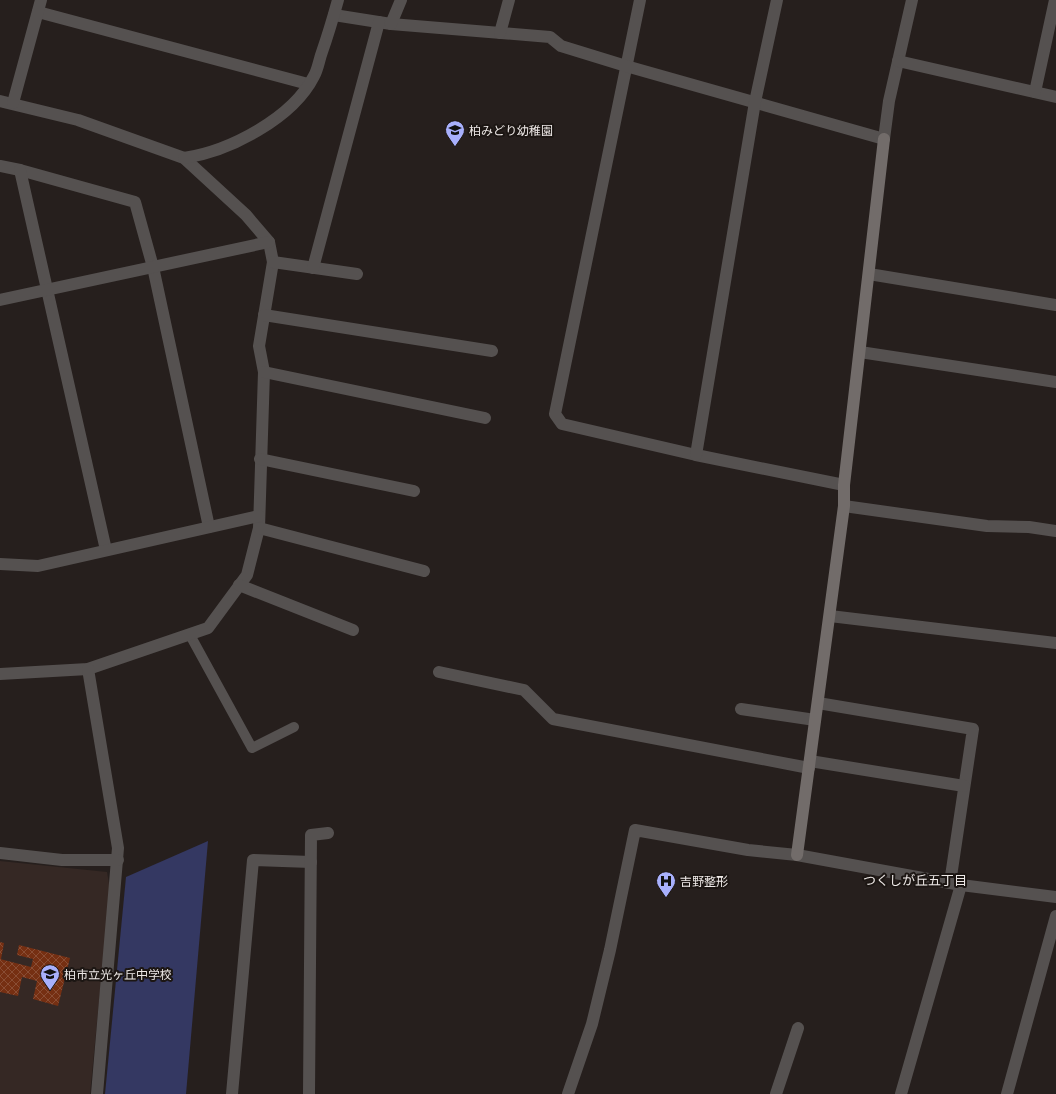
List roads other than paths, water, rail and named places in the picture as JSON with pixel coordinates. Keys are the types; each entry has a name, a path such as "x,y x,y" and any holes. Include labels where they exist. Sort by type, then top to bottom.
{"street":[{"path":"13,103 41,0"},
{"path":"184,158 202,155 262,128 286,112 314,75 338,0"},
{"path":"313,268 385,23 401,0"},
{"path":"500,33 509,0"},
{"path":"640,0 555,414 562,424 844,486"},
{"path":"696,454 755,102 777,0"},
{"path":"797,855 844,506 844,486 889,101 912,0"},
{"path":"1035,92 1055,0"},
{"path":"38,12 308,84"},
{"path":"334,15 385,23 550,37 561,46 626,66 884,139"},
{"path":"898,61 1056,97"},
{"path":"0,101 78,120 184,158 246,215 269,242 273,262 259,346 264,372 259,522 247,574 208,628 88,669 0,674"},
{"path":"0,166 20,170 135,202 154,267 209,527"},
{"path":"20,170 106,550"},
{"path":"0,300 269,242"},
{"path":"273,262 357,274"},
{"path":"869,274 1056,305"},
{"path":"264,315 492,351"},
{"path":"860,352 1056,382"},
{"path":"264,372 484,418"},
{"path":"260,459 414,491"},
{"path":"844,506 986,526 1029,527 1056,531"},
{"path":"0,563 38,566 209,527 259,522 424,571"},
{"path":"239,585 353,630"},
{"path":"830,616 1056,643"},
{"path":"88,669 118,848 97,1094"},
{"path":"438,672 524,690 553,719 809,764 964,786"},
{"path":"818,703 973,728 964,786 956,884 901,1094"},
{"path":"741,709 815,720"},
{"path":"568,1094 592,1024 610,950 635,830 748,850 797,855 956,884 1056,897"},
{"path":"309,1094 311,835 328,833"},
{"path":"0,853 62,860 118,860"},
{"path":"232,1094 253,860 311,862"},
{"path":"1007,1094 1056,916"},
{"path":"776,1094 798,1028"}],"lane":[{"path":"190,635 252,748 294,727"}],"place":[{"name":"柏みどり幼稚園","path":"455,147"},
{"name":"吉野整形","path":"666,898"},
{"name":"柏市立光ヶ丘中学校","path":"50,991"}],"district":[{"name":"つくしが丘五丁目","path":"915,880"}]}
